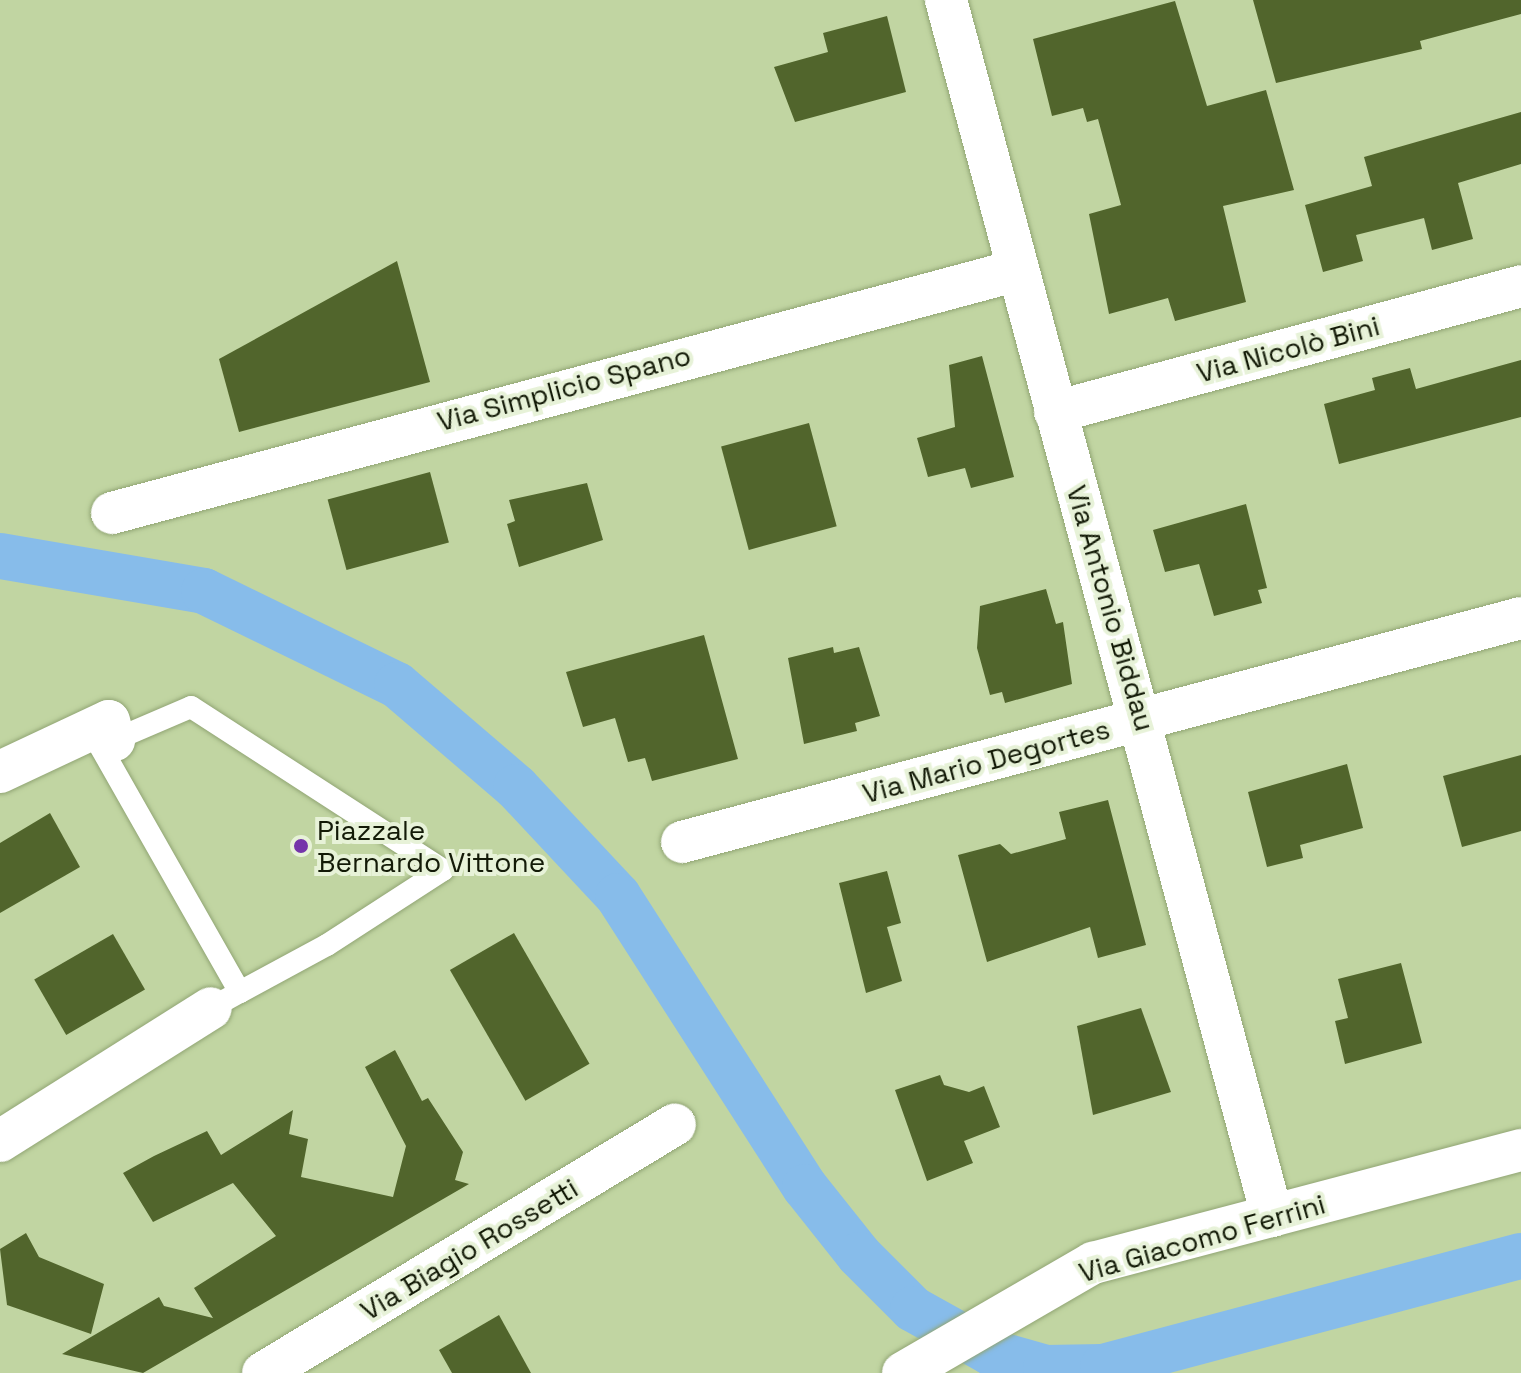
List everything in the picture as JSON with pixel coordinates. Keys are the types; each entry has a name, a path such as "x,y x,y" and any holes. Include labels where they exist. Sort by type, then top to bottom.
{"street":[{"name":"Via Antonio Biddau","path":"946,0 1055,412 1144,720 1272,1216"},
{"name":"Via Simplicio Spano","path":"112,513 1018,270"},
{"name":"Via Nicolò Bini","path":"1055,412 1521,286"},
{"name":"Via Mario Degortes","path":"682,842 1521,618"},
{"path":"0,772 109,721 114,740"},
{"path":"0,1141 225,1000"},
{"name":"Via Biagio Rossetti","path":"263,1373 675,1124"},
{"name":"Via Giacomo Ferrini","path":"905,1372 1039,1290 1093,1263 1521,1150"}],"lane":[{"path":"191,707 443,870 225,1000 100,746 191,707"}],"building":[{"path":"1253,0 1521,0 1521,14 1420,41 1422,49 1276,83"},
{"path":"1175,1 1207,106 1266,90 1294,190 1223,206 1246,302 1175,321 1168,298 1109,314 1089,214 1121,205 1098,119 1087,122 1083,108 1052,116 1033,39"},
{"path":"887,16 906,92 795,122 774,67 828,52 823,33"},
{"path":"1521,112 1521,164 1458,183 1473,239 1432,250 1424,218 1356,235 1363,261 1323,272 1305,205 1372,186 1364,157"},
{"path":"397,261 430,382 239,432 219,359"},
{"path":"982,356 1014,477 971,488 965,468 928,477 917,438 955,427 949,365"},
{"path":"1521,360 1521,417 1339,464 1324,404 1375,390 1372,378 1410,368 1416,389"},
{"path":"809,423 837,526 749,550 721,447"},
{"path":"430,472 449,543 347,570 328,499"},
{"path":"587,483 603,540 519,567 507,524 515,521 509,500"},
{"path":"1246,504 1267,588 1258,590 1262,603 1214,616 1199,564 1165,572 1153,530"},
{"path":"1046,589 1056,624 1063,622 1072,684 1005,703 1002,692 990,695 977,648 980,606"},
{"path":"704,635 738,759 652,781 645,758 628,762 615,718 583,727 566,672"},
{"path":"833,647 834,653 859,647 880,716 855,723 857,731 804,744 788,658"},
{"path":"1521,755 1521,831 1462,847 1443,776"},
{"path":"1347,764 1363,828 1300,845 1303,858 1267,867 1248,792"},
{"path":"1108,800 1146,945 1098,958 1090,927 987,962 958,855 1000,844 1011,854 1066,839 1059,812"},
{"path":"50,813 80,867 0,913 0,843"},
{"path":"887,871 901,923 887,927 902,981 866,993 839,883"},
{"path":"514,933 590,1064 525,1101 450,970"},
{"path":"113,934 145,989 66,1035 34,980"},
{"path":"1401,963 1422,1043 1345,1064 1335,1021 1348,1018 1338,979"},
{"path":"1141,1008 1171,1092 1093,1115 1077,1026"},
{"path":"395,1050 422,1101 428,1098 463,1152 455,1180 469,1184 143,1373 62,1354 159,1297 164,1306 213,1318 194,1288 276,1236 233,1183 153,1222 123,1173 154,1156 207,1131 221,1155 293,1110 289,1134 308,1139 301,1177 393,1197 406,1146 365,1067"},
{"path":"940,1075 944,1085 969,1092 984,1086 1000,1127 964,1141 973,1163 927,1181 895,1090"},
{"path":"26,1233 39,1257 104,1284 91,1334 7,1305 0,1249"},
{"path":"499,1315 531,1373 452,1373 439,1350"}],"waterway":[{"path":"0,556 204,591 397,685 516,787 618,896 805,1187 859,1255 913,1309 990,1352 1046,1368 1103,1367 1521,1256"}],"place":[{"name":"Piazzale Bernardo Vittone","path":"301,846"}]}
